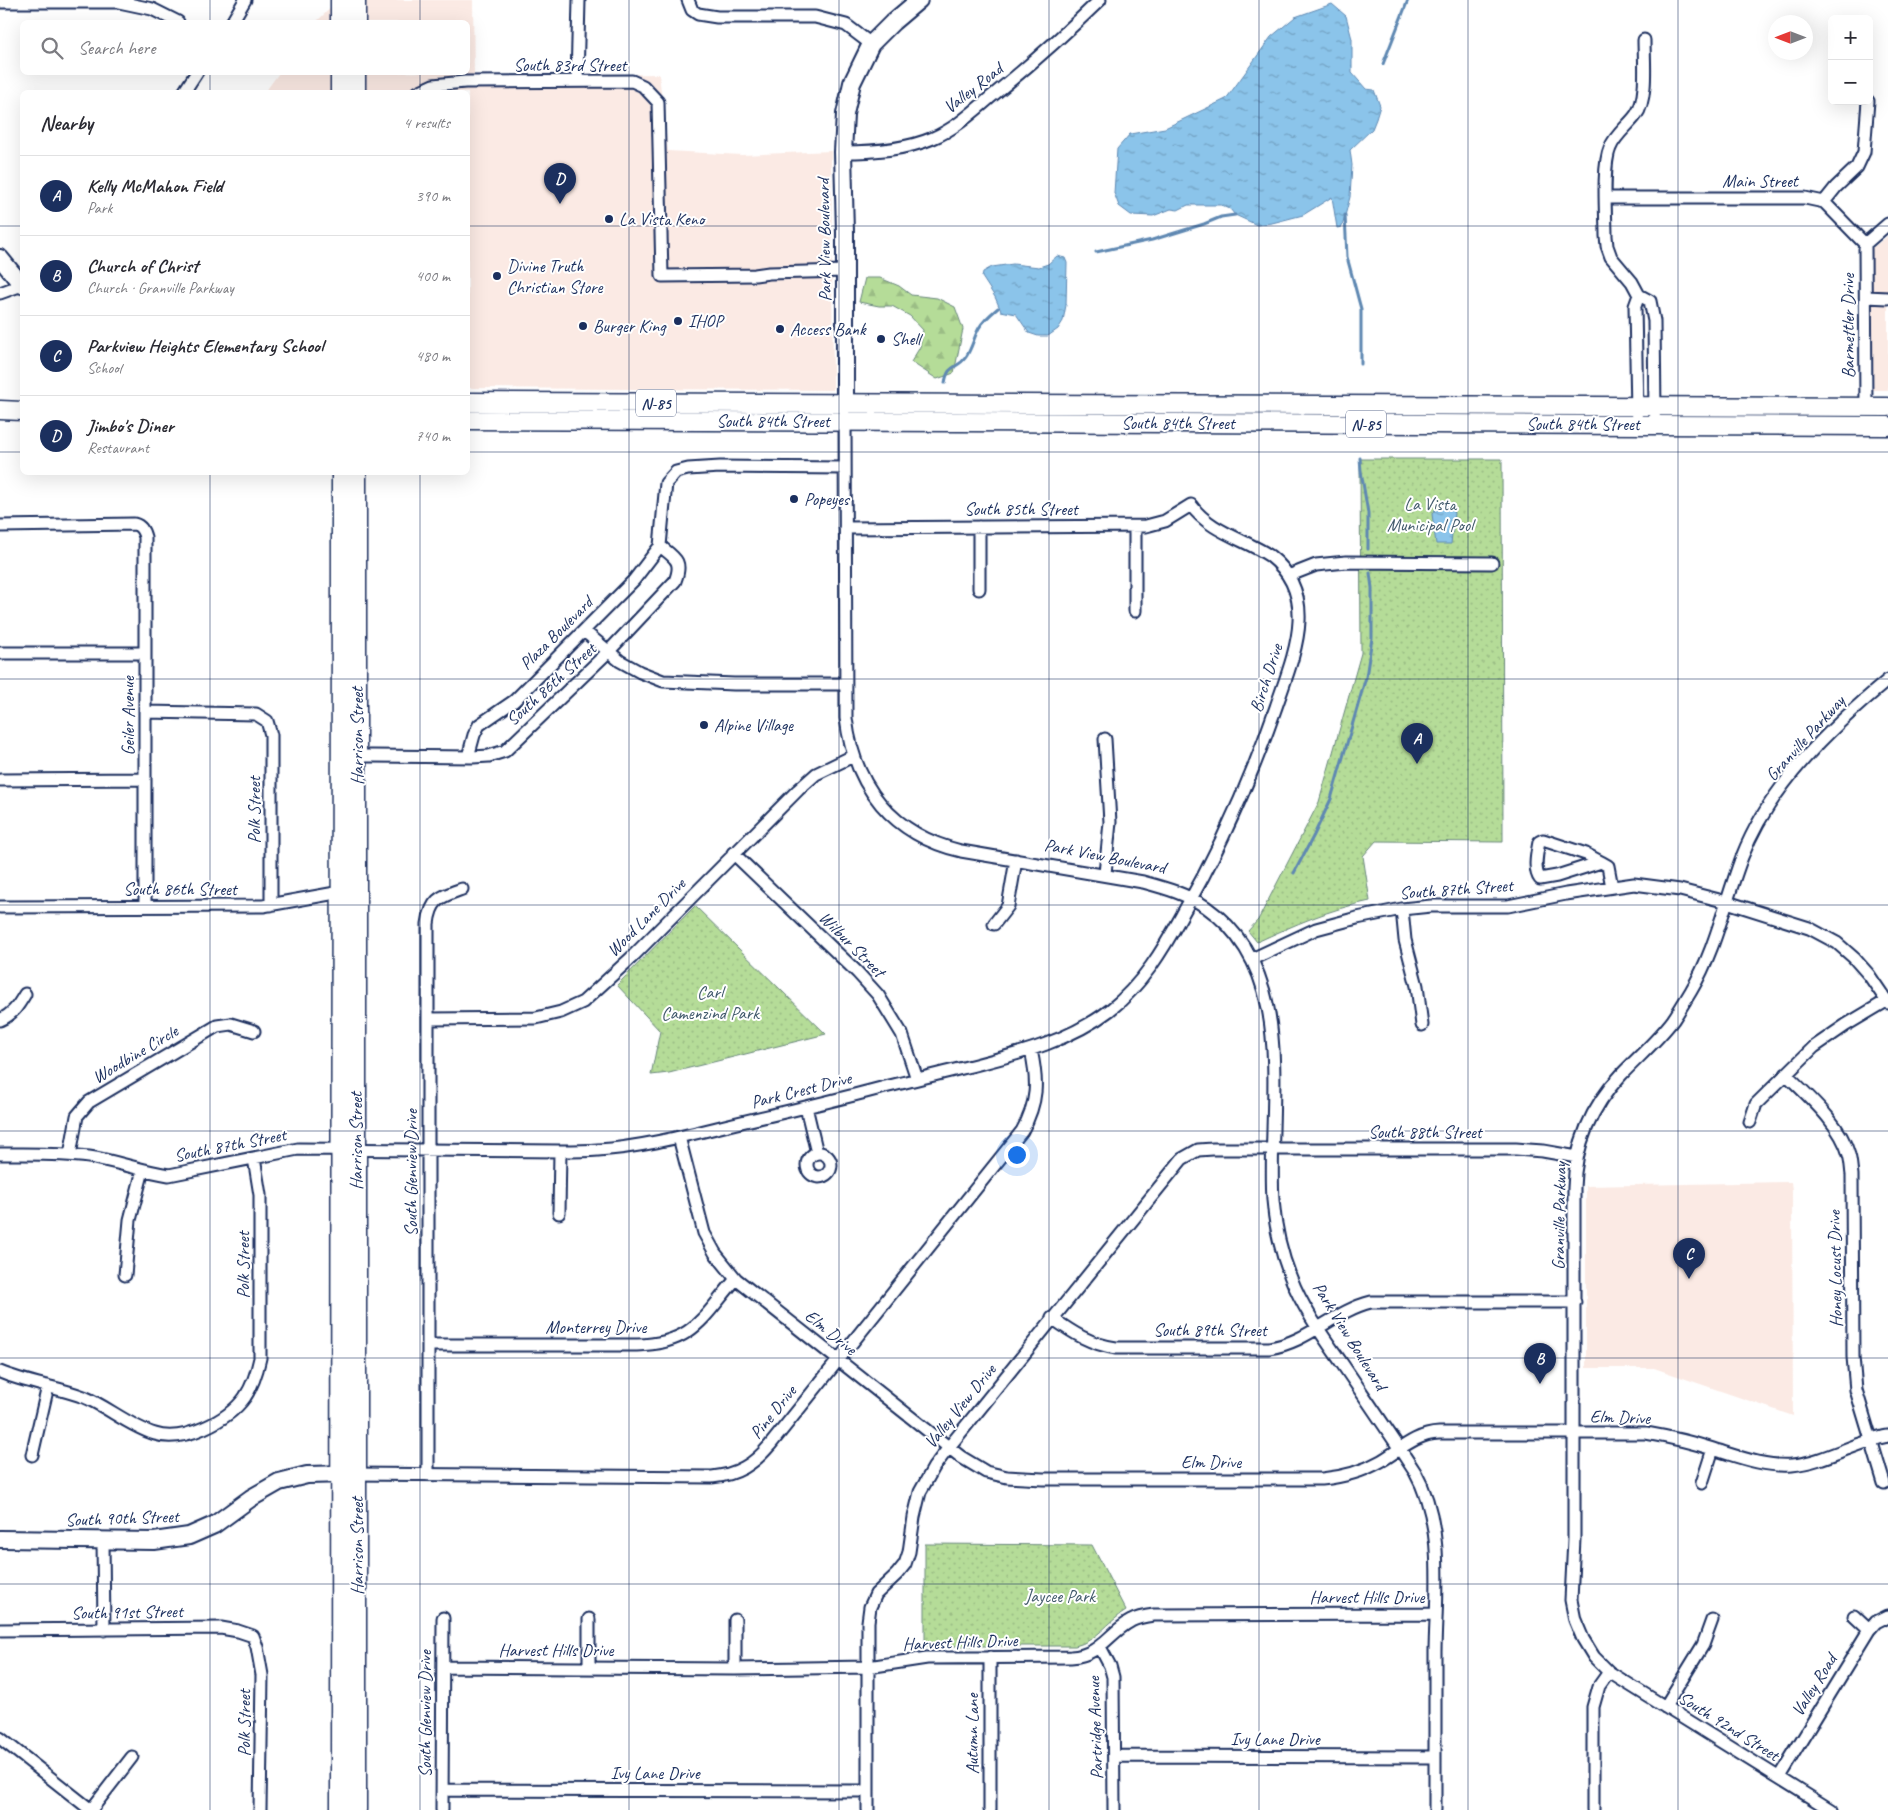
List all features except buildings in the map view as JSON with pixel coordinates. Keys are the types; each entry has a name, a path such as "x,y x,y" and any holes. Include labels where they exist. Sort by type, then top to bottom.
{"main road":[{"path":"340,0 340,20"},
{"path":"356,0 356,20"},
{"path":"340,75 340,90"},
{"path":"356,75 356,90"},
{"path":"0,400 20,400"},
{"name":"South 84th Street","path":"470,402 845,413 1888,426"},
{"name":"South 84th Street","path":"470,420 845,413 1888,407"},
{"path":"0,410 20,411"},
{"path":"0,418 20,418"},
{"name":"Harrison Street","path":"340,1810 348,1474 348,1149 341,892 341,475"},
{"name":"Harrison Street","path":"348,1149 357,901 357,475"},
{"name":"Harrison Street","path":"348,1474 357,1810"}],"street":[{"path":"233,20 245,0"},
{"path":"578,81 579,0"},
{"path":"688,0 692,10 698,14 717,17 815,17 846,24 871,44"},
{"name":"Park View Boulevard","path":"919,0 892,22 871,44 852,83 845,114 843,152 846,528 845,684 846,718 853,756 861,774 878,800 894,817 918,834 952,848 1105,874 1169,889 1192,898 1206,907 1239,938 1252,959 1265,995 1273,1036 1273,1201 1278,1236 1291,1278 1317,1328 1418,1478 1430,1509 1436,1557 1434,1810"},
{"name":"Valley Road","path":"843,152 873,151 902,147 934,138 959,123 1027,67 1100,0"},
{"path":"0,2 119,2 152,9 174,20"},
{"path":"1644,40 1643,96 1638,114 1621,132 1610,148 1607,163 1606,236 1609,252 1632,282 1639,295 1650,301 1654,320 1655,424"},
{"path":"185,90 195,75"},
{"name":"South 83rd Street","path":"423,90 434,85 448,83 578,81 632,82 643,86 658,102 662,276 755,276 769,273 845,271"},
{"path":"1868,105 1864,152 1857,167 1824,202 1866,244 1888,224"},
{"name":"Main Street","path":"1606,198 1805,198 1824,202"},
{"name":"Barmettler Drive","path":"1866,244 1866,407"},
{"path":"0,258 20,283"},
{"path":"0,293 20,286"},
{"path":"1637,424 1635,306 1639,295"},
{"path":"1866,297 1888,298"},
{"path":"584,631 608,652 675,581 680,570 676,559 660,546 666,483 676,472 688,469 720,467 845,468"},
{"name":"South 85th Street","path":"846,528 1135,527 1159,524 1191,505"},
{"name":"Birch Drive","path":"1191,505 1210,524 1270,556 1288,576 1296,593 1300,609 1299,626 1293,652 1246,788 1218,849 1192,898"},
{"name":"Geiler Avenue","path":"0,526 134,524 144,531 146,653 145,906"},
{"path":"978,589 979,527"},
{"path":"1135,527 1135,611"},
{"name":"Plaza Boulevard","path":"468,756 479,725 514,700 584,631 634,580 660,546"},
{"path":"1288,576 1316,566 1346,562 1492,563"},
{"name":"South 86th Street","path":"357,756 490,756 504,750 608,652 640,672 663,681 734,684 845,684"},
{"path":"0,653 146,653"},
{"name":"Granville Parkway","path":"1609,1672 1594,1657 1586,1645 1572,1607 1571,1586 1574,1539 1574,1188 1577,1157 1583,1134 1599,1102 1620,1076 1652,1044 1672,1020 1692,990 1709,955 1748,844 1767,810 1790,776 1809,754 1856,706 1888,680"},
{"name":"Polk Street","path":"146,712 256,714 263,717 270,725 271,905"},
{"path":"1105,739 1110,822 1105,874"},
{"path":"341,745 357,756"},
{"name":"Wood Lane Drive","path":"429,1018 536,1018 561,1012 577,1005 595,992 631,958 733,853 816,774 853,756"},
{"path":"0,780 145,779"},
{"path":"1601,862 1557,876 1540,879 1536,874 1536,854 1539,842 1543,840 1586,854 1601,862 1608,866 1612,887"},
{"name":"Wilbur Street","path":"733,853 857,972 878,995 902,1034 916,1079"},
{"path":"994,924 1008,906 1016,860"},
{"name":"South 87th Street","path":"1252,959 1316,929 1402,909 1431,906 1508,906 1566,894 1634,884 1680,890 1727,902 1809,928 1837,943 1869,975 1888,1002"},
{"name":"South Glenview Drive","path":"428,1475 428,924 430,913 437,900 462,889"},
{"path":"341,892 357,901"},
{"name":"South 86th Street","path":"0,907 271,905 341,892"},
{"name":"Park Crest Drive","path":"348,1149 560,1151 636,1146 806,1107 1031,1050 1075,1031 1110,1010 1133,988 1159,956 1192,898"},
{"path":"1402,909 1405,940 1417,986 1422,1025"},
{"path":"0,1020 9,1016 17,1008 25,994"},
{"path":"1750,1122 1756,1104 1814,1047 1846,1025 1888,1002"},
{"name":"Woodbine Circle","path":"70,1155 78,1116 89,1102 216,1026 231,1024 254,1031"},
{"name":"Pine Drive","path":"348,1474 542,1474 712,1477 731,1474 749,1465 764,1452 1022,1131 1031,1112 1036,1092 1031,1050"},
{"name":"Honey Locust Drive","path":"1786,1074 1820,1108 1838,1132 1849,1154 1852,1175 1855,1381 1870,1440 1884,1483"},
{"path":"806,1107 817,1153"},
{"name":"Elm Drive","path":"679,1137 704,1233 715,1252 736,1279 948,1448 986,1472 1007,1477 1083,1479 1322,1480 1356,1473 1381,1461 1421,1436 1432,1433 1646,1433 1672,1437 1756,1462 1786,1465 1817,1460 1870,1440 1888,1436"},
{"name":"South 87th Street","path":"0,1154 70,1155 91,1158 153,1173 176,1174 298,1149 348,1149"},
{"name":"Valley View Drive","path":"868,1810 868,1622 872,1601 905,1564 920,1492 934,1467 1182,1158 1192,1152 1206,1149 1273,1149"},
{"name":"South 88th Street","path":"1273,1149 1516,1149 1577,1157"},
{"path":"559,1213 560,1151"},
{"name":"Polk Street","path":"48,1386 86,1398 156,1435 174,1436 192,1433 225,1416 244,1398 257,1372 260,1358 261,1215 260,1187 254,1158"},
{"path":"125,1274 130,1220 143,1170"},
{"name":"Monterrey Drive","path":"429,1345 637,1345 664,1343 684,1336 693,1329 736,1279"},
{"name":"South 89th Street","path":"1052,1318 1078,1337 1091,1342 1125,1348 1269,1348 1292,1342 1347,1310 1363,1304 1380,1301 1575,1302"},
{"path":"0,1372 48,1386 32,1455"},
{"path":"1702,1483 1713,1449"},
{"name":"South 90th Street","path":"0,1539 154,1541 188,1536 214,1525 251,1498 279,1482 307,1475 348,1474"},
{"path":"103,1540 104,1630"},
{"name":"Harvest Hills Drive","path":"443,1667 735,1669 868,1667 927,1658 1076,1657 1090,1653 1100,1647 1131,1621 1154,1615 1436,1614"},
{"path":"1854,1616 1869,1630"},
{"name":"Valley Road","path":"1779,1777 1869,1630 1887,1616"},
{"name":"South Glenview Drive","path":"442,1618 442,1810"},
{"path":"589,1619 589,1668"},
{"path":"735,1620 735,1669"},
{"path":"1665,1707 1702,1645 1712,1620"},
{"name":"South 91st Street","path":"0,1630 221,1628 253,1636"},
{"name":"Polk Street","path":"253,1636 262,1675 260,1810"},
{"name":"Partridge Avenue","path":"1100,1647 1110,1666 1113,1678 1114,1810"},
{"name":"Autumn Lane","path":"990,1657 990,1810"},
{"path":"1593,1810 1593,1707 1599,1686 1609,1672"},
{"name":"South 92nd Street","path":"1609,1672 1831,1810"},
{"path":"0,1738 91,1810 132,1758"},
{"name":"Ivy Lane Drive","path":"1114,1756 1435,1757"},
{"name":"Ivy Lane Drive","path":"442,1790 868,1791"}],"shaded area":[{"path":"339,0 473,0 474,77 659,74 668,151 742,155 831,151 833,390 470,388 470,90 266,90 278,75 470,75 470,20 318,20"},
{"path":"1888,236 1888,390 1870,390 1872,248"},
{"path":"1791,1182 1793,1416 1654,1368 1586,1368 1586,1186"}],"green space":[{"path":"865,278 880,278 899,286 911,295 937,298 955,307 963,329 954,373 937,379 911,362 920,347 923,330 910,316 892,306 879,306 859,302"},
{"name":"La Vista Municipal Pool","path":"1360,459 1502,459 1503,842 1376,841 1363,856 1370,901 1326,913 1257,942 1248,931 1258,920 1319,802 1361,653"},
{"name":"Carl Camenzind Park","path":"695,906 826,1034 669,1073 651,1075 660,1031 617,985"},
{"name":"Jaycee Park","path":"925,1544 1092,1545 1126,1611 1096,1636 1083,1644 1075,1646 925,1646"}],"water":[{"path":"1332,4 1346,16 1352,39 1352,73 1366,89 1374,90 1380,106 1372,129 1350,150 1352,165 1350,197 1342,227 1337,228 1332,197 1303,215 1257,225 1235,215 1230,209 1221,205 1188,205 1178,210 1171,209 1153,216 1131,215 1119,206 1114,193 1117,149 1130,134 1165,128 1226,99 1271,37 1295,17"},
{"path":"1057,256 1065,258 1067,263 1066,305 1063,321 1058,329 1048,336 1038,336 1029,333 1016,314 1001,311 995,297 982,277 983,272 992,267 1013,264 1039,267 1048,264"},
{"path":"1439,504 1450,504 1454,513 1451,544 1436,544 1432,514"}],"waterway":[{"path":"1383,64 1408,0"},
{"path":"1096,252 1152,240 1221,217 1235,215"},
{"path":"1345,215 1347,257 1361,309 1361,364"},
{"path":"945,383 948,372 966,357 981,325 998,308"},
{"path":"1360,458 1368,513 1368,549"},
{"path":"1294,873 1331,799 1366,677 1372,638 1372,588 1370,573"}],"place":[{"name":"Jimbo's Diner","path":"560,204"},
{"name":"La Vista Keno","path":"609,219"},
{"name":"Divine Truth Christian Store","path":"497,276"},
{"name":"IHOP","path":"678,321"},
{"name":"Burger King","path":"583,326"},
{"name":"Access Bank","path":"780,329"},
{"name":"Shell","path":"881,339"},
{"name":"Popeyes","path":"794,499"},
{"name":"Alpine Village","path":"704,725"},
{"name":"Kelly McMahon Field","path":"1417,764"},
{"name":"Parkview Heights Elementary School","path":"1689,1279"},
{"name":"Church of Christ","path":"1540,1384"}]}
